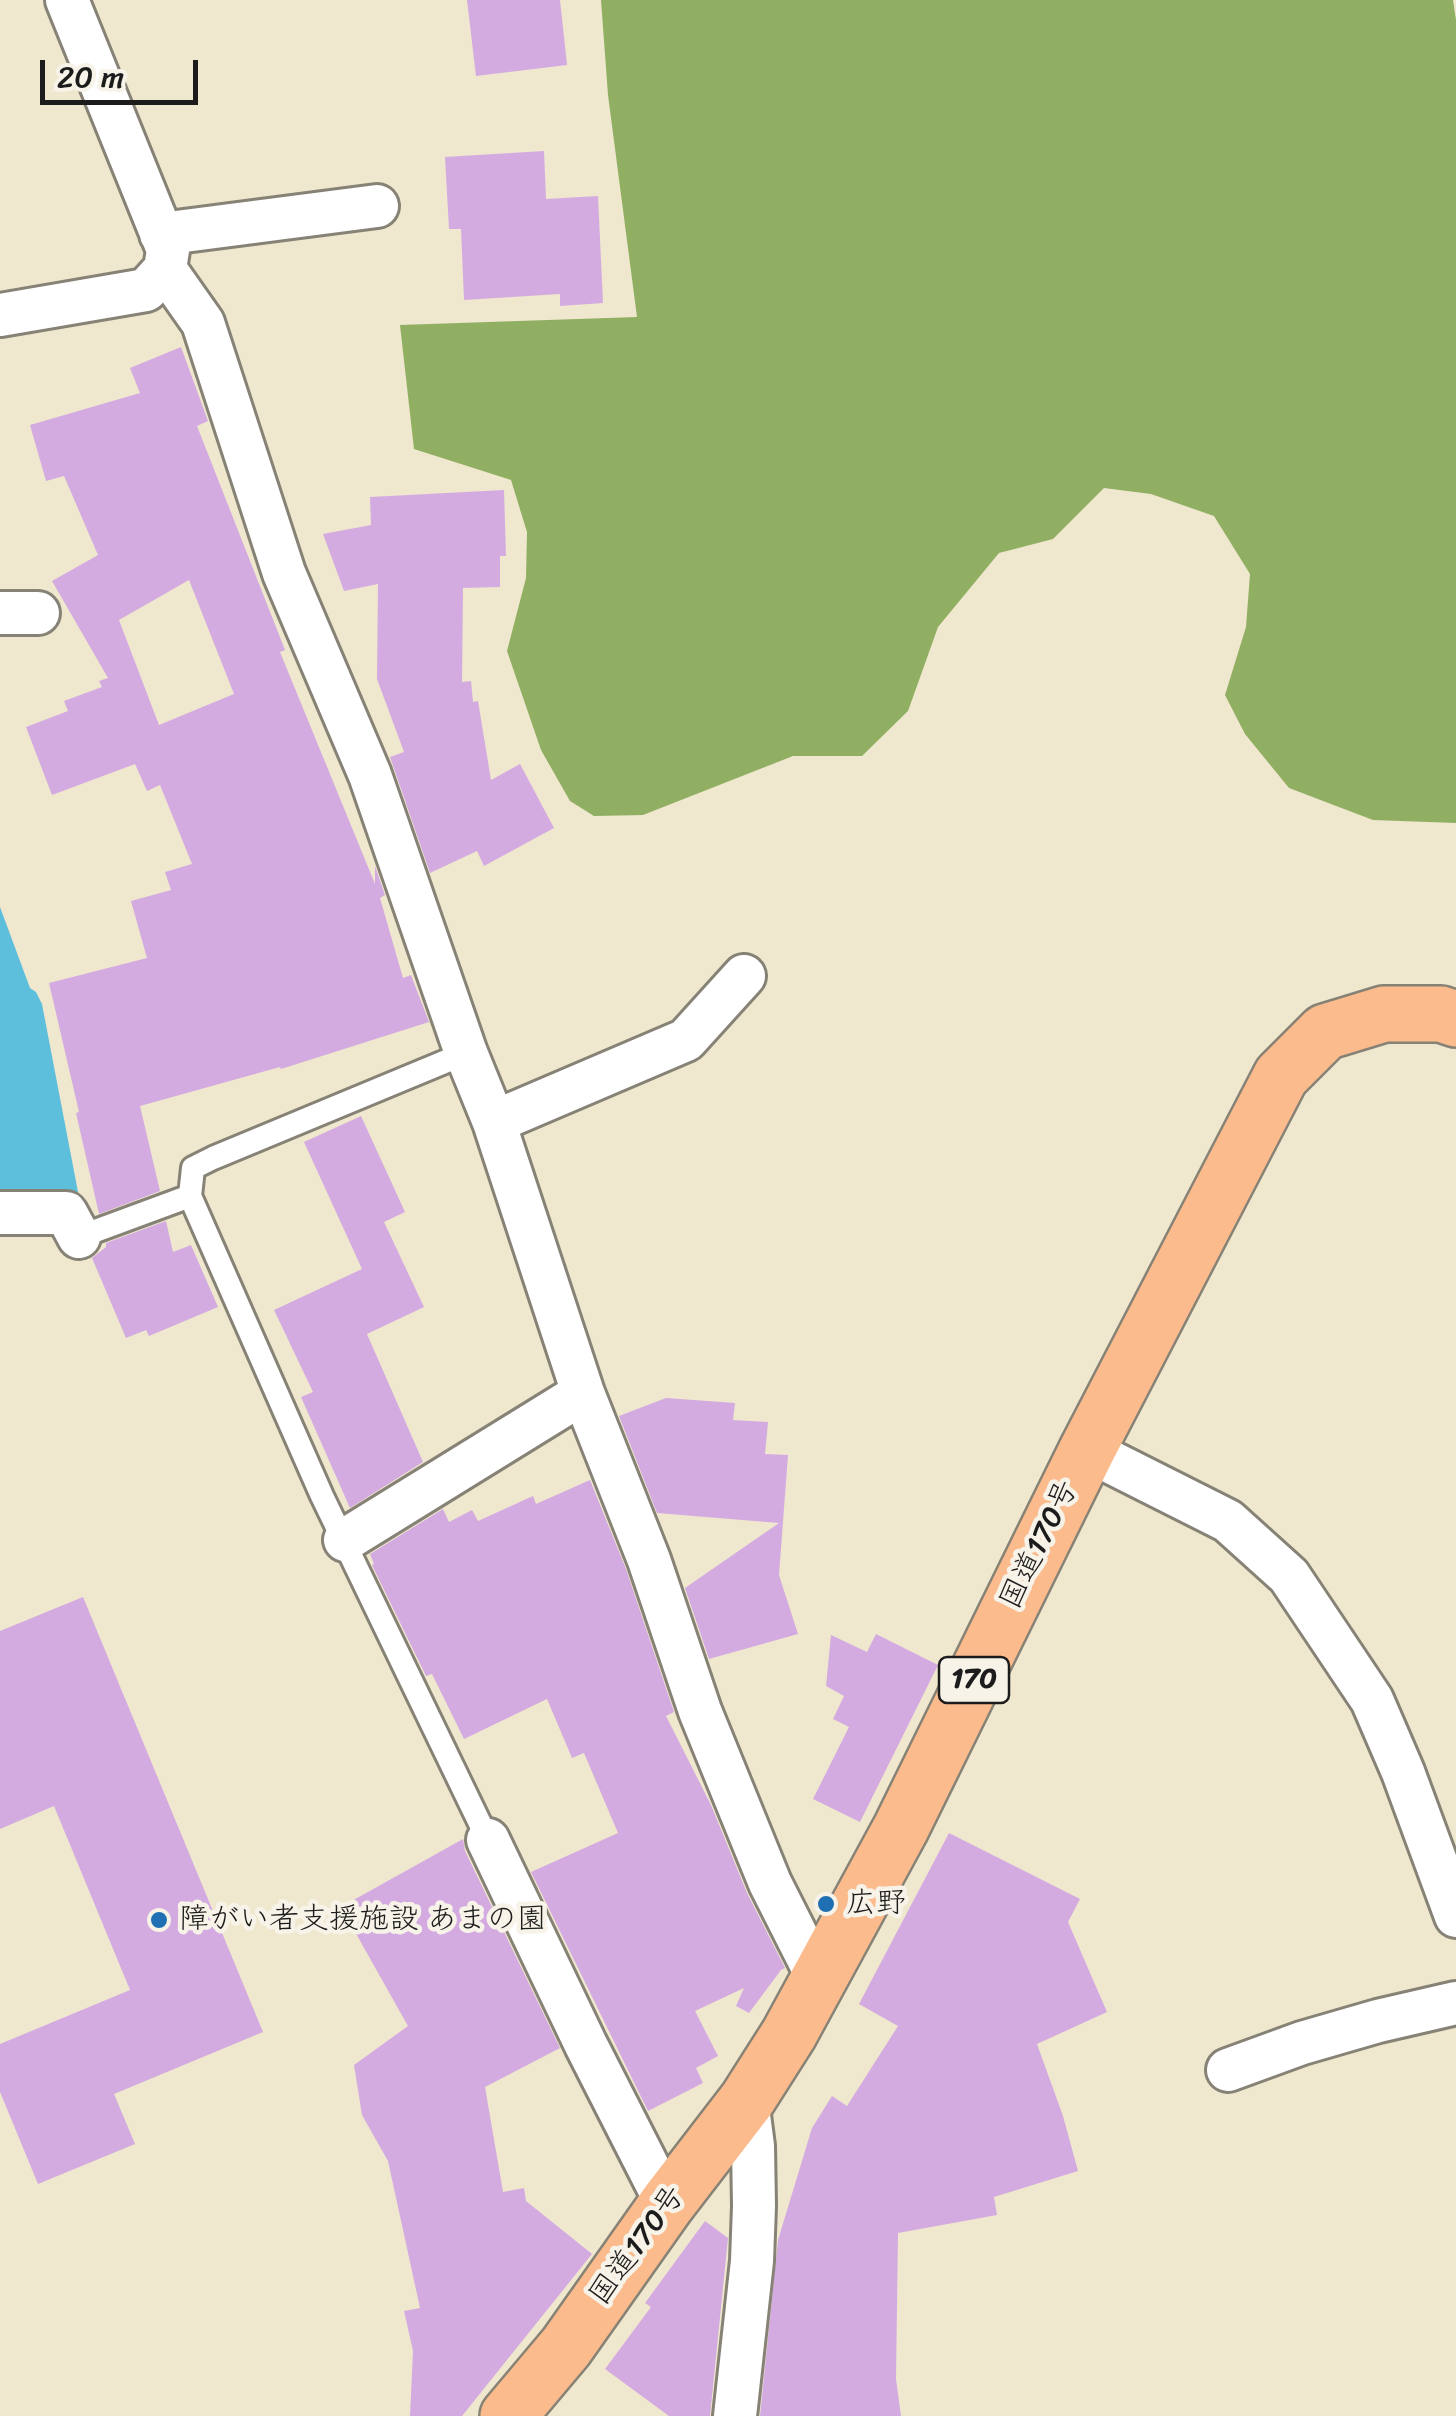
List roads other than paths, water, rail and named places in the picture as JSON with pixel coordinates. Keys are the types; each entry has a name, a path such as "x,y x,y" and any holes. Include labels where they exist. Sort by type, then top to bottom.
{"highway":[{"name":"国道170号","path":"508,2416 566,2346 747,2100 789,2034 901,1828 1087,1450 1282,1076 1326,1032 1384,1014 1441,1014 1456,1018"}],"street":[{"path":"67,0 163,252 203,323 284,573 370,775 466,1053 494,1122 583,1393 649,1560 700,1710 770,1882 818,1978"},
{"path":"163,252 377,206"},
{"path":"0,315 146,290 163,252"},
{"path":"494,1122 686,1040 744,976"},
{"path":"0,1213 66,1212 79,1236"},
{"path":"345,1540 583,1393"},
{"path":"1087,1450 1228,1521 1289,1576 1372,1700 1456,1916"},
{"path":"488,1840 667,2204"},
{"path":"1228,2070 1302,2043 1456,2003"},
{"path":"735,2416 752,2261 753,2146 747,2100"}],"lane":[{"path":"466,1053 193,1168 190,1196 322,1496 488,1840"},
{"path":"79,1236 190,1196"}],"water":[{"path":"0,907 30,988 42,1004 78,1192 0,1193"}],"place":[{"name":"広野","path":"826,1904"},
{"name":"障がい者支援施設 あまの園","path":"159,1920"}]}
